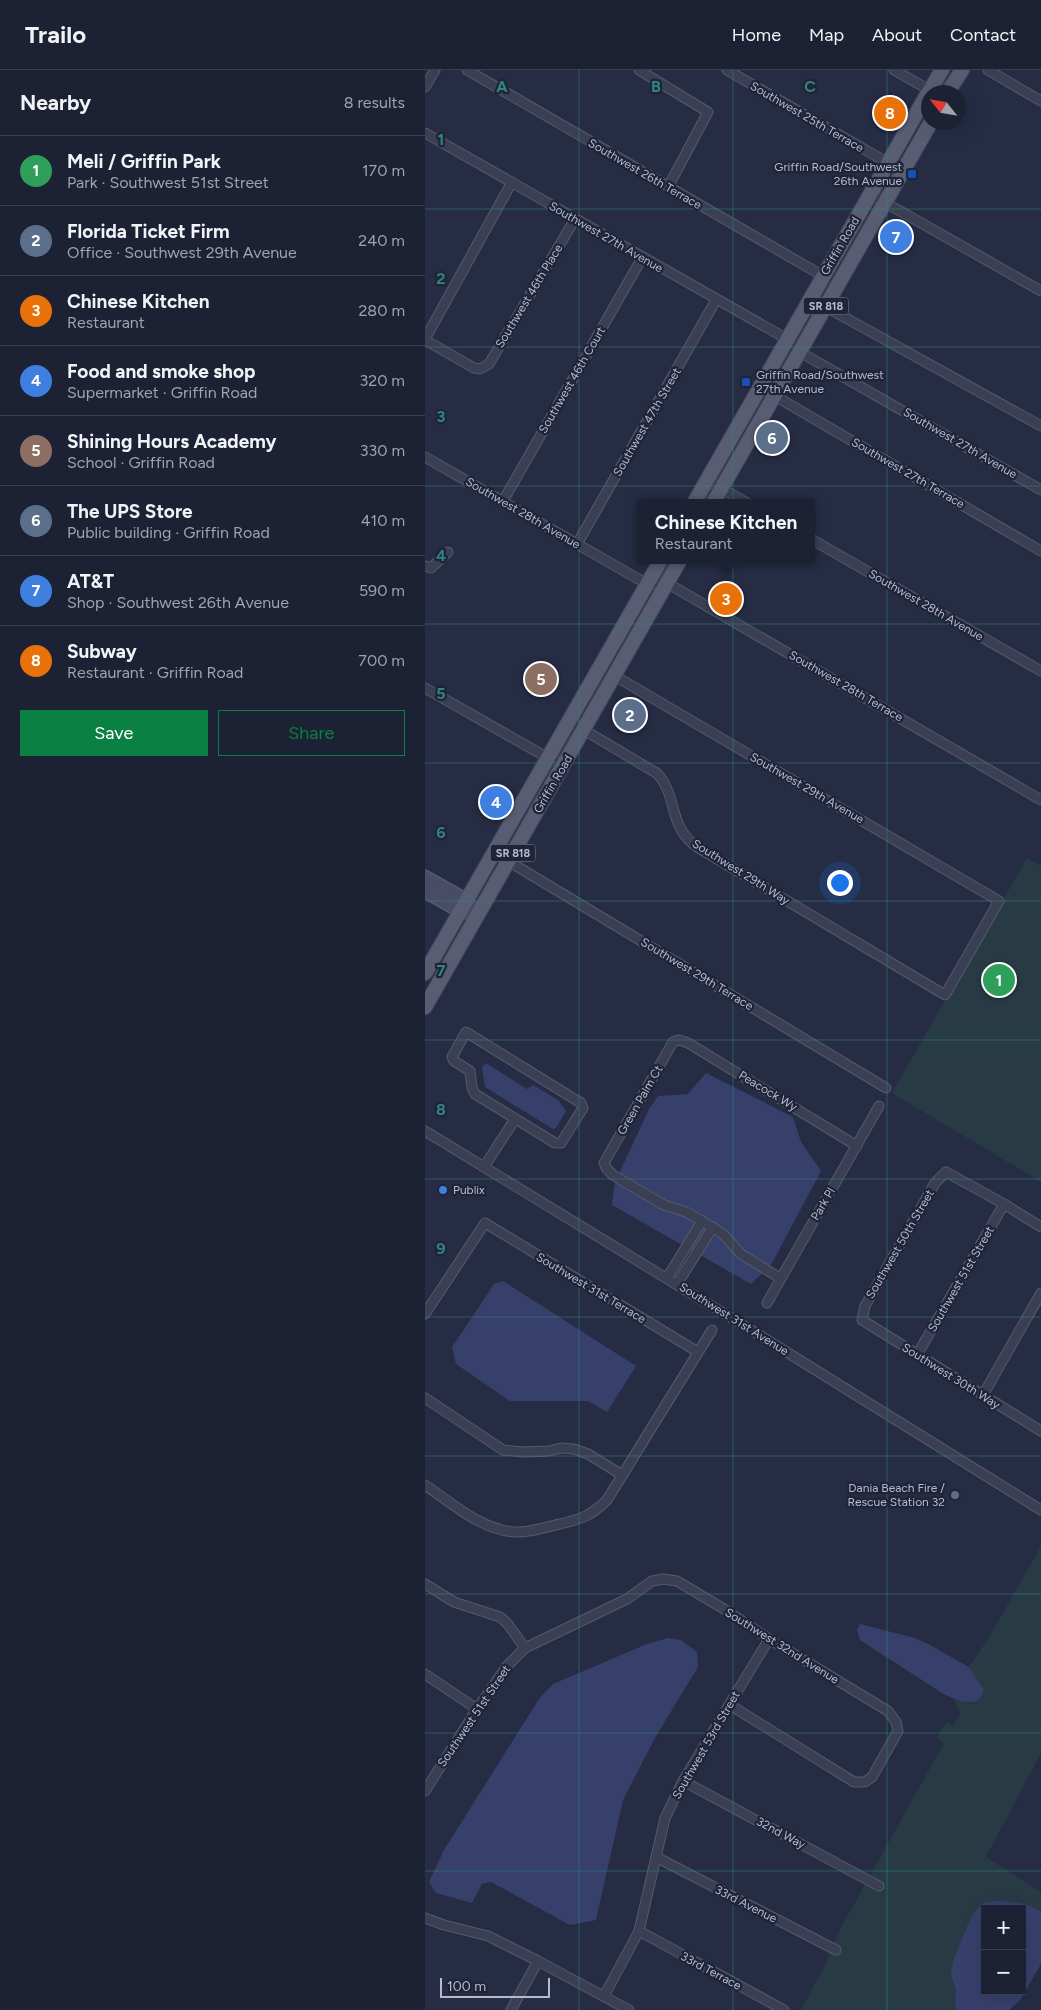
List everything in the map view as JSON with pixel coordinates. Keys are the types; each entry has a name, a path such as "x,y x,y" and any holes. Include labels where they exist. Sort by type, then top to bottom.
{"main road":[{"name":"Griffin Road","path":"934,85 942,70"},
{"path":"952,85 962,70"},
{"name":"Griffin Road","path":"696,499 921,107"},
{"name":"Griffin Road","path":"715,499 926,130"},
{"path":"800,317 800,352"},
{"path":"787,339 787,374"},
{"name":"Griffin Road","path":"425,973 659,564"},
{"name":"Griffin Road","path":"425,1007 679,564"},
{"path":"425,877 463,906"},
{"path":"425,891 478,914"}],"street":[{"path":"425,87 435,70"},
{"name":"Southwest 26th Terrace","path":"467,70 823,276"},
{"path":"639,70 708,112 668,187"},
{"name":"Southwest 25th Terrace","path":"727,70 888,163"},
{"path":"894,70 921,86"},
{"path":"988,70 1041,101"},
{"name":"Southwest 27th Avenue","path":"425,133 787,339"},
{"path":"425,339 512,182"},
{"path":"870,194 1041,291"},
{"name":"Southwest 46th Place","path":"425,339 474,368 480,369 489,364 575,219"},
{"name":"Southwest 46th Court","path":"503,501 642,258"},
{"name":"Southwest 47th Street","path":"577,544 716,300"},
{"path":"826,307 1041,426"},
{"name":"Southwest 27th Avenue","path":"800,352 1041,490"},
{"name":"Southwest 27th Terrace","path":"775,396 1041,551"},
{"name":"Southwest 28th Avenue","path":"425,457 647,584"},
{"path":"707,480 740,499"},
{"name":"Southwest 28th Avenue","path":"815,541 1041,671"},
{"path":"425,566 431,568 447,552"},
{"path":"647,584 667,583"},
{"name":"Southwest 28th Terrace","path":"667,583 1041,800"},
{"name":"Southwest 29th Avenue","path":"615,676 999,901 945,995"},
{"path":"425,688 548,758 565,764"},
{"name":"Southwest 29th Way","path":"569,721 658,774 666,785 678,826 690,842 945,995"},
{"name":"Southwest 29th Terrace","path":"508,861 886,1088"},
{"path":"466,1032 581,1103 583,1108 561,1143 555,1143 515,1119 475,1094 472,1088 470,1071 454,1061 452,1057 466,1032"},
{"name":"Peacock Wy","path":"679,1040 688,1042 857,1146"},
{"name":"Green Palm Ct","path":"679,1040 673,1042 604,1163 613,1176 664,1205 686,1212 702,1221"},
{"name":"Park Pl","path":"767,1303 879,1106"},
{"path":"484,1167 515,1119"},
{"name":"Southwest 31st Avenue","path":"425,1131 677,1284 1041,1510"},
{"name":"Southwest 50th Street","path":"862,1320 865,1306 935,1184 946,1172 1004,1204"},
{"path":"1004,1204 1041,1227"},
{"name":"Southwest 51st Street","path":"917,1355 1004,1204"},
{"path":"667,1278 702,1221 723,1234 741,1254 780,1278"},
{"name":"Southwest 31st Terrace","path":"425,1314 485,1223 698,1352"},
{"path":"677,1284 713,1227"},
{"path":"983,1395 1041,1293"},
{"name":"Southwest 30th Way","path":"862,1320 1041,1430"},
{"path":"425,1485 481,1522 493,1528 517,1532 555,1525 582,1518 595,1512 607,1500 711,1330"},
{"path":"425,1398 503,1450 524,1452 549,1451 561,1448 574,1449 588,1454 622,1475"},
{"name":"Southwest 51st Street","path":"425,1792 506,1667 525,1648 627,1599 652,1581 663,1579"},
{"name":"Southwest 32nd Avenue","path":"663,1579 677,1582 724,1609 769,1639 888,1711 898,1731 872,1777 865,1782 855,1782 730,1705"},
{"path":"425,1584 454,1602 500,1617 507,1623 525,1648"},
{"name":"Southwest 53rd Street","path":"604,1996 639,1931 665,1818 683,1781 769,1639"},
{"path":"425,1674 477,1709"},
{"name":"32nd Way","path":"683,1781 879,1886"},
{"name":"33rd Avenue","path":"656,1857 836,1950"},
{"path":"425,1919 488,1936 629,2010"},
{"name":"33rd Terrace","path":"639,1931 784,2010"},
{"path":"511,2010 538,1961"}],"shaded area":[{"path":"1027,858 1041,866 1041,1182 892,1093"},
{"path":"1041,1546 1041,1753 986,1857 1041,1892 1041,1964 1026,1990 1026,1905 981,1905 981,1995 1023,1995 1009,2010 801,2010 825,1965 839,1931 944,1743 937,1738 946,1722 953,1726 961,1712 956,1706 955,1699 971,1704 984,1689 969,1667 991,1634"}],"water":[{"path":"486,1063 527,1089 533,1085 558,1100 566,1111 556,1128 553,1129 485,1087 482,1067"},
{"path":"706,1073 793,1117 801,1142 821,1171 771,1265 751,1284 612,1205 615,1182 649,1109 658,1096 688,1094"},
{"path":"503,1281 636,1366 607,1412 588,1401 510,1401 456,1364 452,1347 494,1284"},
{"path":"860,1624 915,1638 969,1667 984,1689 981,1696 977,1700 967,1702 954,1699 942,1693 860,1640 857,1630"},
{"path":"668,1638 681,1640 697,1652 698,1667 655,1738 623,1800 596,1920 570,1925 491,1882 482,1884 472,1903 436,1893 429,1882 444,1850 539,1699 553,1684 647,1644"},
{"path":"994,1901 1019,1903 1031,1906 1041,1912 1041,1964 1026,1990 1026,1905 981,1905"},
{"path":"981,1905 981,1995 1023,1995 1009,2010 957,2010 955,2003 956,1990 951,1974 953,1961 972,1915"}],"place":[{"name":"Subway","path":"890,113"},
{"name":"Griffin Road/Southwest 26th Avenue","path":"912,174"},
{"name":"AT&T","path":"896,237"},
{"name":"Griffin Road/Southwest 27th Avenue","path":"746,382"},
{"name":"The UPS Store","path":"772,438"},
{"name":"Chinese Kitchen","path":"726,599"},
{"name":"Shining Hours Academy","path":"541,679"},
{"name":"Florida Ticket Firm","path":"630,715"},
{"name":"Food and smoke shop","path":"496,802"},
{"name":"Meli / Griffin Park","path":"999,980"},
{"name":"Publix","path":"443,1190"},
{"name":"Dania Beach Fire / Rescue Station 32","path":"955,1495"}]}
